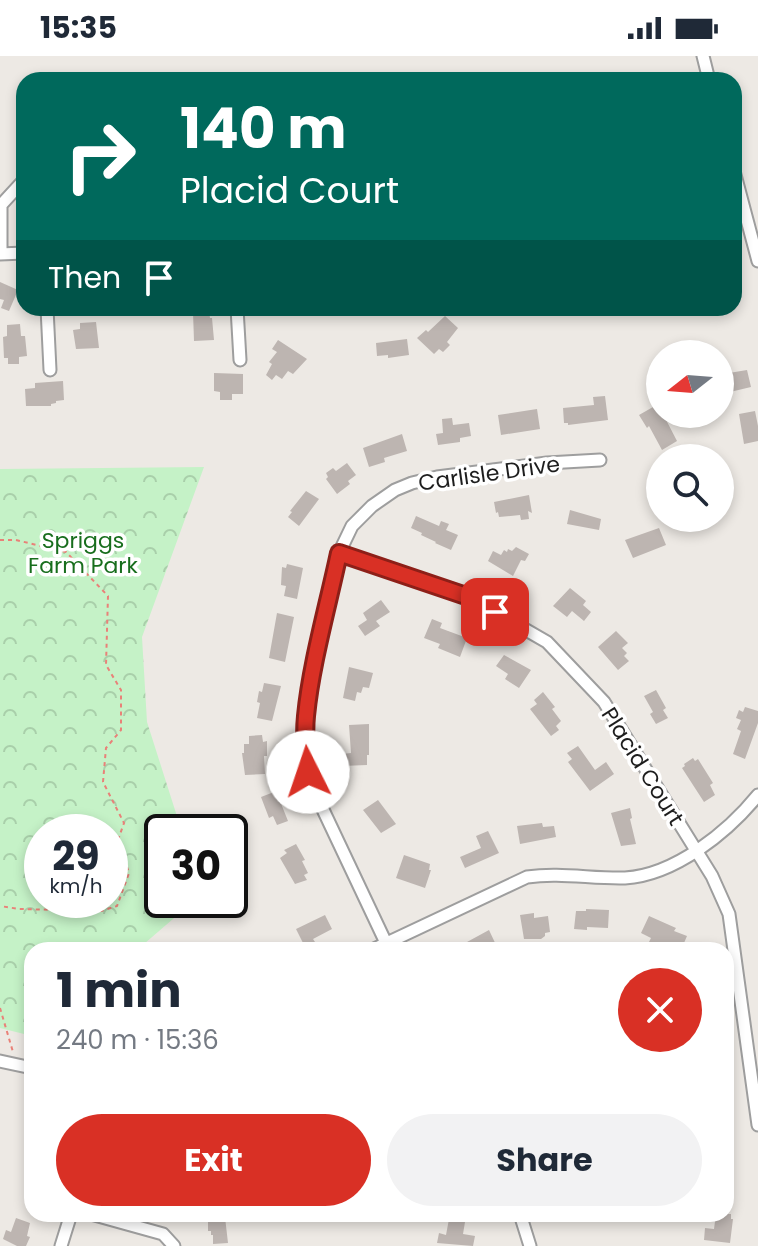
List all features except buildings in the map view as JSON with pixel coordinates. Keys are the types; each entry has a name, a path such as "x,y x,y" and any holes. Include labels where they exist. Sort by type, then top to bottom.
{"street":[{"path":"1,254 1,205 16,189"},
{"path":"742,216 758,261"},
{"path":"47,316 50,370"},
{"path":"237,316 240,360"},
{"name":"Carlisle Drive","path":"386,942 308,772 305,743 308,701 339,553 352,526 372,506 395,490 412,483 547,463 600,460"},
{"name":"Placid Court","path":"339,553 469,597 547,642 604,702 712,876 729,914 733,942"},
{"path":"388,942 527,877 545,874 624,878 674,863 733,822 758,795"},
{"name":"Placid Court","path":"734,950 758,1122"},
{"path":"0,1061 24,1066"},
{"path":"61,1246 68,1222"},
{"path":"120,1222 163,1234 174,1246"},
{"path":"522,1222 530,1246"}],"path":[{"path":"0,540 16,540 66,552 108,596 106,665 121,690 121,730 106,748 103,782 124,823 118,840 129,873 117,906 101,911 0,906"},
{"path":"0,1008 16,1065"}],"green space":[{"name":"Spriggs Farm Park","path":"204,467 142,637 147,722 176,814 144,814 144,918 174,918 146,942 24,942 24,1034 0,1028 0,469"}],"route":[{"path":"308,772 305,743 310,686 339,553 469,597 495,612"}]}
